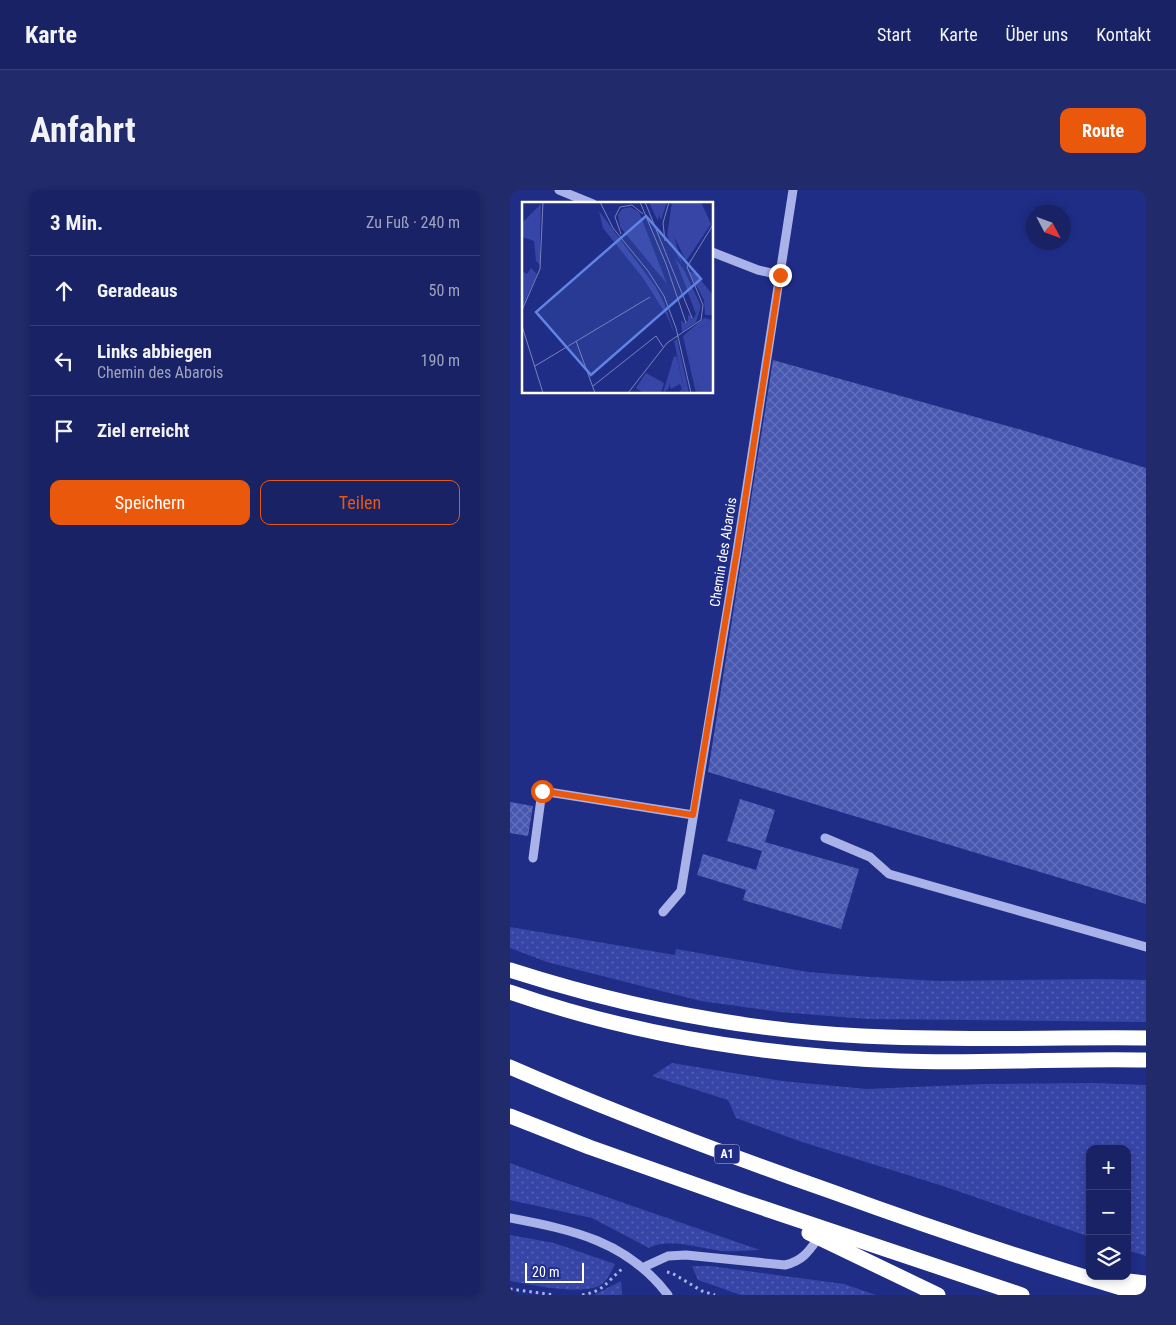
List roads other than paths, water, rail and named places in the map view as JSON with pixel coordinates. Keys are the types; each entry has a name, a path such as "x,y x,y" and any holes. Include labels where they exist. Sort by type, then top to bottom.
{"highway":[{"path":"510,970 628,1004 682,1015 782,1030 912,1038 1146,1038"},
{"path":"510,992 553,1006 674,1037 806,1055 902,1061 1146,1060"},
{"name":"A1","path":"510,1066 671,1133 770,1170 924,1225 1073,1274 1145,1295"},
{"path":"510,1116 598,1150 740,1200 1022,1295"},
{"path":"740,1200 938,1295"},
{"path":"1073,1274 1086,1275"},
{"path":"1122,1280 1146,1283"}],"street":[{"path":"559,190 588,202"},
{"name":"Chemin des Abarois","path":"663,912 681,892 737,551 793,190"},
{"path":"714,253 758,270 780,275"},
{"path":"533,858 542,791 693,815"},
{"path":"825,838 870,857 889,874 1146,948"},
{"path":"510,1218 592,1238 612,1247 644,1267 668,1295"},
{"path":"644,1267 668,1256 686,1255 785,1265 796,1263 803,1258 819,1238"}]}
